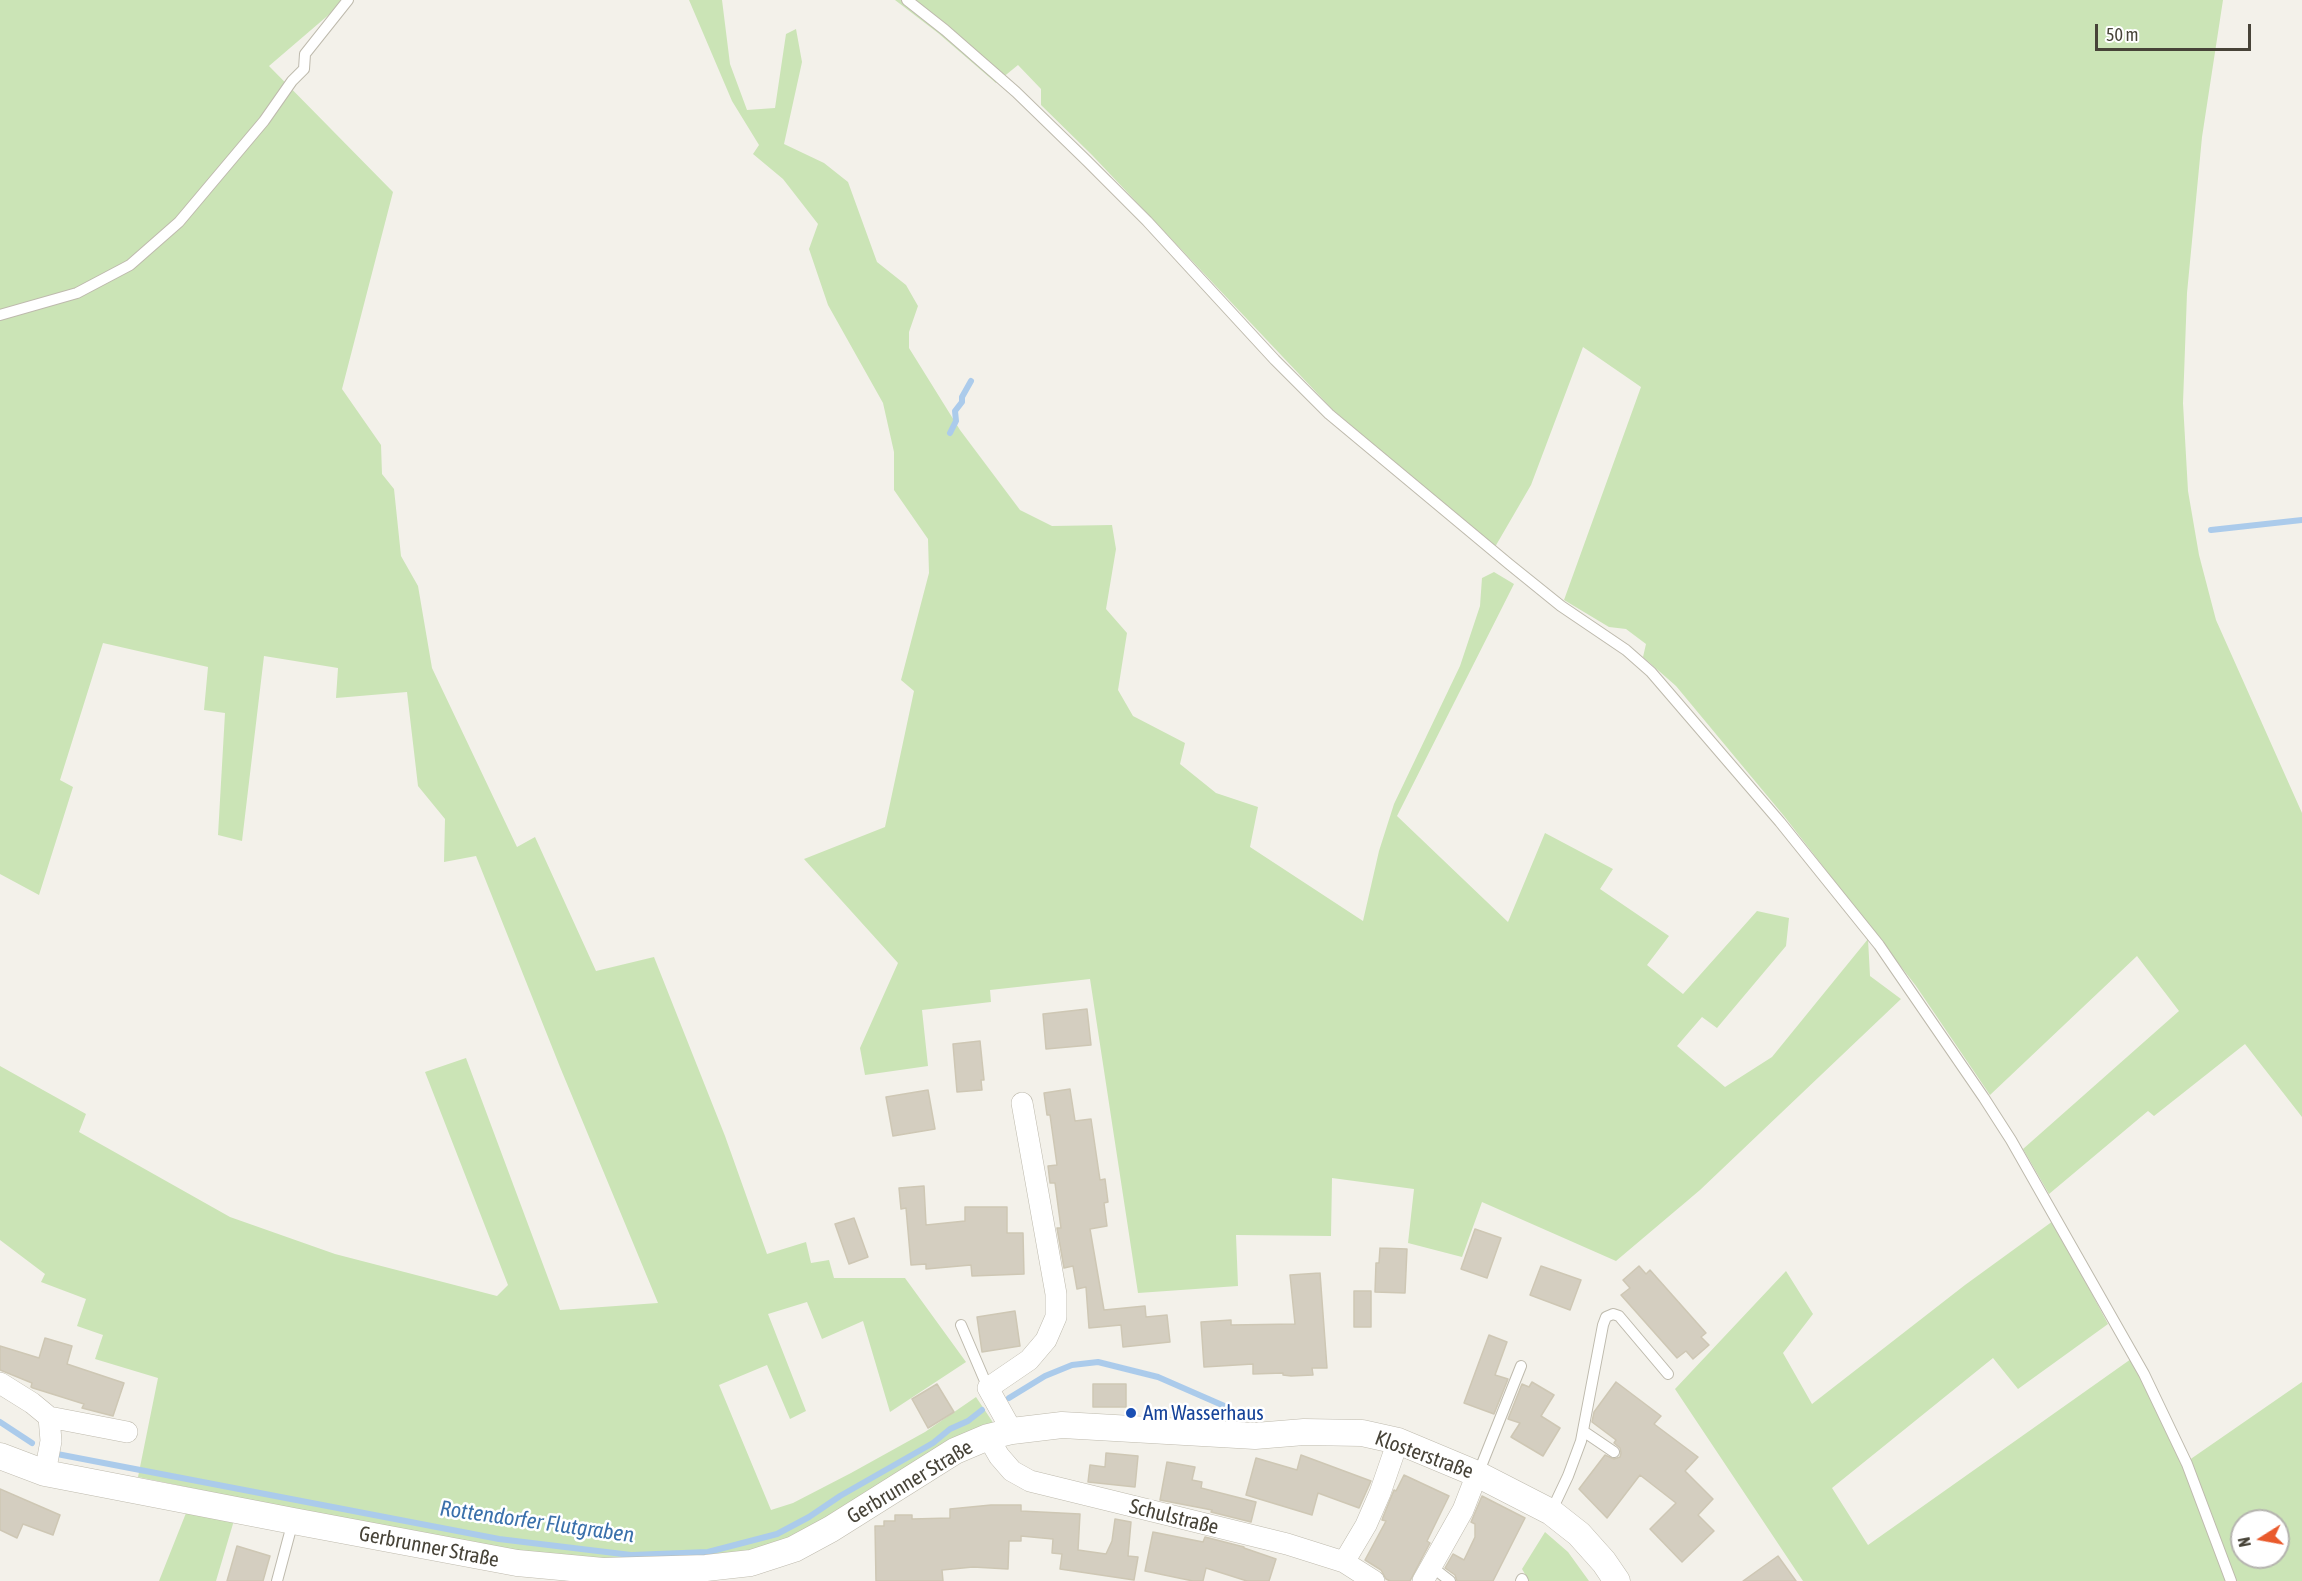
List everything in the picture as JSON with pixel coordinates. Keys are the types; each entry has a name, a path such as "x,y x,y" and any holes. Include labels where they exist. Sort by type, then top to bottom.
{"street":[{"path":"1002,1429 989,1390 1029,1360 1046,1340 1056,1317 1056,1294 1023,1103"},
{"path":"0,1383 32,1402 50,1417 127,1432"},
{"path":"46,1468 51,1441 50,1417"},
{"name":"Klosterstraße","path":"1002,1429 1062,1425 1256,1436 1304,1432 1362,1433 1398,1441 1478,1474 1551,1512 1579,1534 1604,1562 1617,1581"},
{"name":"Gerbrunner Straße","path":"0,1456 293,1521 517,1563 603,1571 706,1568 751,1563 794,1549 831,1529 955,1452 1002,1429"},
{"name":"Schulstraße","path":"1002,1429 999,1456 1012,1471 1030,1481 1287,1544 1344,1562 1374,1581"},
{"path":"1344,1562 1366,1525 1398,1441"},
{"path":"1428,1574 1463,1510 1478,1474"}],"lane":[{"path":"0,315 77,293 130,265 179,222 264,121 292,81 304,69 305,54 348,0"},
{"path":"907,0 963,45 1088,160 1275,360 1329,414 1561,606 1626,650 1651,672 1780,822 1879,945 2011,1140 2144,1374 2187,1464 2231,1581"},
{"path":"1551,1512 1568,1476 1583,1431 1606,1317 1613,1314 1619,1316 1668,1374"},
{"path":"961,1325 989,1390"},
{"path":"1478,1474 1521,1366"},
{"path":"1583,1431 1614,1452"},
{"path":"277,1581 293,1521"},
{"path":"1428,1574 1450,1581"}],"green space":[{"path":"0,0 346,0 269,66 393,192 342,389 381,445 382,474 394,489 401,556 418,586 432,668 517,847 535,837 596,971 654,957 725,1136 767,1254 806,1242 811,1263 829,1260 834,1278 905,1278 966,1362 890,1412 863,1321 822,1339 807,1302 768,1314 806,1411 790,1419 767,1365 719,1385 771,1510 793,1503 851,1473 925,1432 976,1397 994,1424 821,1522 779,1542 735,1554 604,1563 516,1555 138,1477 158,1378 95,1359 103,1335 77,1326 86,1299 41,1282 45,1274 0,1240 0,1066 86,1114 79,1132 230,1217 335,1254 497,1296 508,1285 425,1072 466,1058 560,1310 658,1303 476,856 444,862 445,819 418,786 407,692 336,698 338,668 264,656 242,841 218,835 225,713 204,710 208,667 103,643 60,780 73,787 39,895 0,874"},
{"path":"689,0 722,0 730,64 747,110 775,108 786,34 796,29 802,62 784,144 824,163 848,182 877,262 906,285 918,306 909,332 909,348 960,430 1020,510 1052,526 1112,525 1116,549 1106,609 1127,633 1118,690 1133,716 1185,743 1180,764 1216,793 1258,807 1250,847 1363,921 1379,851 1394,804 1460,666 1480,606 1482,578 1494,572 1514,584 1397,816 1508,922 1545,833 1613,869 1600,889 1669,936 1647,965 1683,994 1757,911 1789,918 1786,946 1717,1028 1702,1017 1677,1046 1725,1087 1772,1057 1868,939 1870,976 1901,999 1700,1190 1616,1261 1482,1202 1462,1257 1408,1243 1414,1189 1332,1178 1331,1236 1236,1235 1238,1286 1138,1293 1090,979 990,990 991,1002 922,1010 928,1066 865,1075 860,1048 898,963 804,859 885,827 914,691 901,680 929,573 928,539 894,490 894,452 883,403 828,305 809,249 818,224 783,179 753,154 759,145 732,101"},
{"path":"895,0 2223,0 2202,137 2187,293 2183,403 2188,491 2199,555 2216,620 2302,813 2302,1117 2245,1044 2154,1116 2148,1111 2049,1194 2023,1149 2179,1011 2137,956 1990,1095 1916,986 1784,816 1676,686 1643,657 1646,644 1626,629 1609,627 1564,600 1641,387 1583,347 1531,485 1495,547 1333,410 1092,155 1041,105 1041,89 1018,65 996,83 938,33"},
{"path":"2053,1221 2108,1324 2018,1389 1993,1358 1832,1488 1868,1545 2131,1359 2182,1465 2302,1382 2302,1581 1803,1581 1675,1389 1786,1271 1813,1314 1783,1353 1812,1404 1965,1285"},
{"path":"188,1508 235,1517 216,1581 159,1581"},
{"path":"1545,1532 1568,1552 1589,1581 1529,1581 1522,1569"}],"building":[{"path":"1087,1009 1091,1045 1046,1049 1043,1014"},
{"path":"980,1041 984,1080 981,1080 982,1090 957,1092 953,1044"},
{"path":"1070,1089 1075,1121 1091,1119 1100,1180 1105,1179 1108,1202 1104,1203 1107,1226 1090,1229 1104,1310 1145,1306 1146,1317 1167,1315 1170,1342 1123,1347 1121,1325 1089,1328 1086,1287 1077,1289 1073,1266 1064,1268 1057,1228 1061,1228 1055,1183 1050,1183 1048,1166 1057,1165 1050,1115 1047,1115 1044,1093"},
{"path":"928,1090 935,1129 893,1136 886,1097"},
{"path":"924,1186 926,1225 965,1221 965,1207 1007,1207 1007,1233 1023,1233 1024,1274 972,1276 971,1265 926,1269 926,1264 911,1265 906,1208 901,1209 899,1188"},
{"path":"854,1218 868,1257 849,1264 835,1224"},
{"path":"1475,1229 1501,1238 1487,1278 1461,1269"},
{"path":"1380,1248 1407,1249 1405,1293 1375,1292 1376,1263 1379,1263"},
{"path":"1541,1266 1581,1280 1570,1310 1530,1295"},
{"path":"1639,1266 1646,1274 1650,1270 1706,1333 1701,1337 1709,1345 1693,1359 1686,1351 1677,1358 1621,1295 1630,1288 1623,1280"},
{"path":"1320,1273 1327,1368 1312,1368 1313,1375 1291,1376 1283,1375 1283,1373 1253,1374 1253,1364 1204,1367 1201,1322 1231,1320 1231,1325 1295,1324 1290,1275"},
{"path":"1354,1291 1371,1291 1371,1327 1354,1327"},
{"path":"1015,1311 1020,1346 982,1352 977,1317"},
{"path":"1489,1335 1507,1342 1495,1375 1508,1379 1494,1414 1464,1403"},
{"path":"45,1338 72,1346 67,1364 124,1383 113,1416 82,1408 84,1404 33,1388 32,1383 0,1370 0,1346 39,1358"},
{"path":"1532,1382 1554,1395 1541,1416 1560,1428 1543,1456 1511,1437 1520,1423 1508,1419 1522,1384 1529,1387"},
{"path":"1616,1382 1661,1416 1654,1424 1698,1457 1685,1471 1713,1499 1698,1515 1714,1531 1682,1562 1650,1529 1676,1503 1640,1475 1607,1518 1579,1489 1605,1455 1614,1459 1620,1457 1620,1448 1614,1443 1616,1440 1592,1422 1594,1412"},
{"path":"937,1384 954,1412 928,1428 912,1399"},
{"path":"1093,1384 1126,1384 1126,1407 1093,1407"},
{"path":"1106,1453 1138,1456 1135,1487 1088,1482 1090,1465 1105,1467"},
{"path":"1301,1455 1371,1481 1359,1508 1318,1493 1312,1515 1246,1495 1256,1458 1297,1470"},
{"path":"1167,1462 1195,1467 1192,1480 1202,1482 1201,1488 1256,1502 1251,1522 1211,1512 1212,1510 1160,1500"},
{"path":"1404,1475 1449,1496 1427,1541 1430,1543 1410,1581 1390,1581 1386,1579 1381,1570 1365,1560 1386,1521 1382,1520 1394,1490 1396,1491"},
{"path":"0,1489 60,1515 53,1535 23,1524 17,1538 0,1530"},
{"path":"1482,1496 1525,1518 1493,1581 1457,1581 1455,1575 1445,1568 1453,1554 1464,1560 1475,1537 1475,1524 1471,1522"},
{"path":"1021,1505 1021,1511 1080,1514 1078,1550 1106,1554 1112,1541 1115,1519 1131,1522 1128,1556 1138,1557 1134,1580 1060,1569 1062,1554 1052,1553 1053,1539 1021,1536 1021,1541 1009,1541 1008,1569 973,1567 942,1570 943,1581 876,1581 875,1526 884,1526 884,1521 895,1521 895,1515 912,1515 912,1519 950,1518 950,1509"},
{"path":"1153,1532 1203,1542 1205,1537 1244,1547 1276,1559 1269,1581 1247,1581 1206,1568 1203,1581 1145,1571"},
{"path":"237,1546 270,1556 263,1581 227,1581"},
{"path":"1778,1556 1796,1581 1743,1581"}],"waterway":[{"path":"950,433 956,421 955,411 962,402 962,397 971,381"},
{"path":"2211,530 2302,520"},
{"name":"Rottendorfer Flutgraben","path":"1009,1398 1045,1376 1072,1365 1098,1362 1158,1377 1229,1408"},
{"name":"Rottendorfer Flutgraben","path":"57,1454 499,1539 631,1555 708,1552 777,1534 933,1443 950,1429 968,1421 982,1410"},
{"name":"Rottendorfer Flutgraben","path":"0,1422 32,1443"}],"place":[{"name":"Am Wasserhaus","path":"1131,1413"}]}
